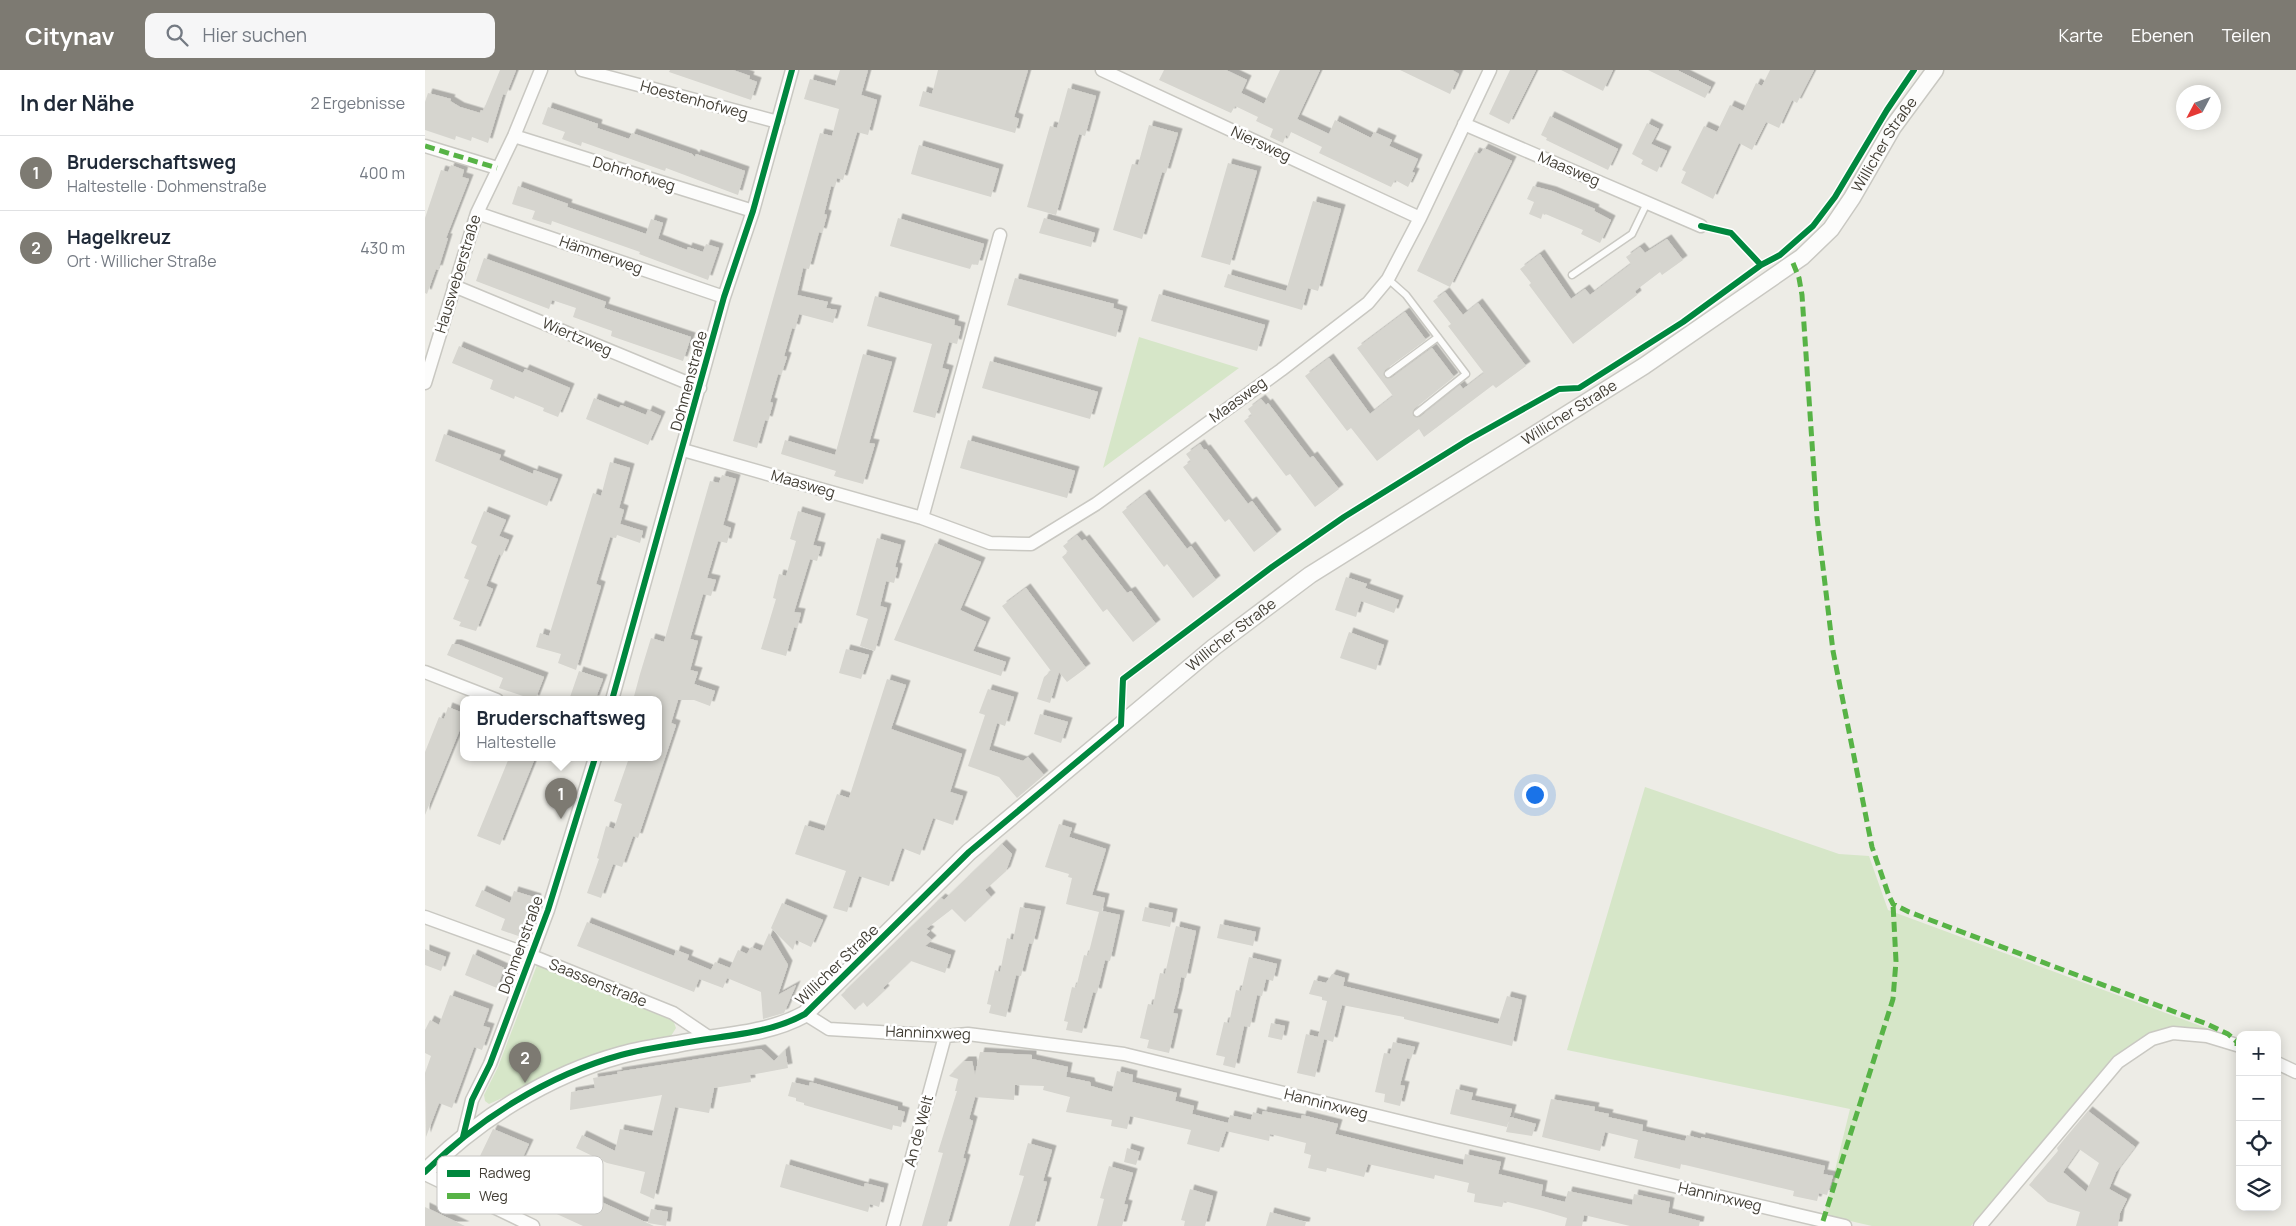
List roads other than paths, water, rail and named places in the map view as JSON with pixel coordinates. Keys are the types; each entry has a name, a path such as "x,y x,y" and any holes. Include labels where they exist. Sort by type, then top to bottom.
{"street":[{"name":"Hausweberstraße","path":"425,383 477,213 514,136 541,70"},
{"name":"Hoestenhofweg","path":"582,70 778,122"},
{"name":"Dohmenstraße","path":"613,696 724,297 753,211 792,70"},
{"name":"Niersweg","path":"1102,70 1420,218"},
{"name":"Maasweg","path":"683,450 922,518 989,543 1031,544 1088,510 1281,370 1368,302 1388,279 1420,218 1489,70"},
{"name":"Willicher Straße","path":"443,1156 463,1137 483,1122 539,1090 593,1064 622,1054 766,1030 784,1025 805,1014 969,852 1214,647 1310,576 1644,366 1802,257 1831,229 1852,198 1893,127 1935,70"},
{"name":"Maasweg","path":"1464,124 1701,226"},
{"name":"Dohrhofweg","path":"514,136 753,211"},
{"path":"425,146 497,168"},
{"name":"Hämmerweg","path":"477,213 724,297"},
{"path":"922,518 1001,235"},
{"name":"Wiertzweg","path":"454,286 699,388"},
{"path":"425,672 487,696"},
{"name":"Dohmenstraße","path":"463,1137 472,1100 490,1064 532,956 594,761"},
{"name":"Saassenstraße","path":"425,917 532,956 673,1013 710,1038"},
{"name":"Hanninxweg","path":"805,1014 829,1029 945,1036 968,1034 1125,1054 1435,1130 1845,1226"},
{"path":"1980,1226 2118,1062 2152,1039 2173,1033 2207,1036 2236,1045"},
{"name":"An de Welt","path":"893,1226 945,1036"},
{"path":"2281,1065 2296,1072"},
{"name":"Willicher Straße","path":"425,1173 437,1162"},
{"path":"425,1173 437,1179"},
{"path":"509,1214 533,1226"}],"lane":[{"path":"1572,275 1632,234 1647,203"},
{"path":"1388,279 1406,295 1466,374 1417,413"},
{"path":"1388,374 1438,337"}],"place":[{"name":"Bruderschaftsweg","path":"561,819"},
{"name":"Hagelkreuz","path":"525,1083"}]}
